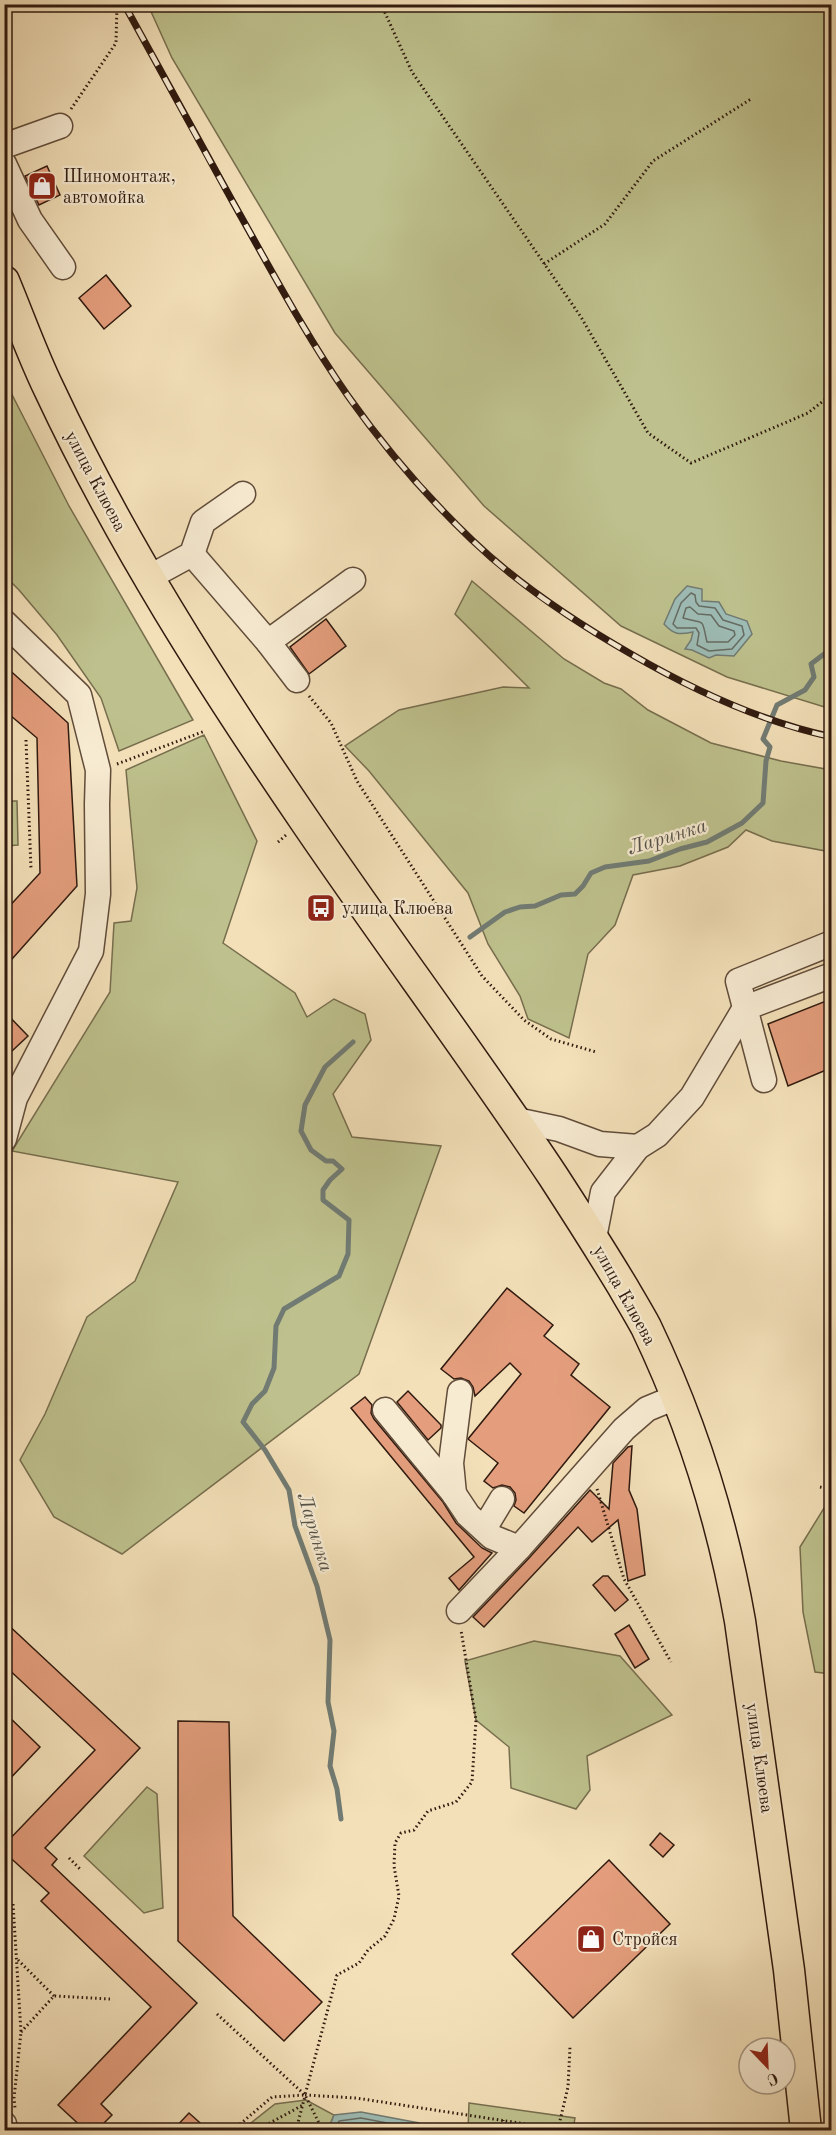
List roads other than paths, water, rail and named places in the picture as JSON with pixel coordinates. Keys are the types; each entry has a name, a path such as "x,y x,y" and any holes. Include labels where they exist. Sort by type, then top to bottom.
{"main road":[{"name":"улица Клюева","path":"4,281 48,387 148,578 189,648 305,821 457,1040 516,1120 594,1238 645,1325 696,1448 715,1506 734,1581 789,1970 806,2130"},
{"name":"улица Клюева","path":"4,325 48,387"}],"lane":[{"path":"4,146 60,126"},
{"path":"4,164 30,220 63,267"},
{"path":"148,578 192,554 203,522 243,494"},
{"path":"192,554 268,642 297,680"},
{"path":"268,642 353,580"},
{"path":"4,622 80,695 98,770 98,894 91,951 15,1098 4,1139"},
{"path":"764,1080 738,981 831,943"},
{"path":"594,1238 603,1192 638,1147 657,1135 692,1096 745,1008 831,975"},
{"path":"516,1120 559,1129 600,1144 638,1147"},
{"path":"453,1494 451,1463 460,1392"},
{"path":"459,1611 519,1548 624,1429 647,1409 676,1397"},
{"path":"385,1410 468,1515 492,1537 519,1548"},
{"path":"484,1530 502,1499"}],"water":[{"path":"687,586 702,589 702,601 719,602 726,614 747,621 752,634 734,656 716,655 709,658 685,649 693,632 677,633 664,624 675,599"},
{"path":"361,2112 419,2123 422,2130 328,2130 334,2115"}],"waterway":[{"name":"Ларинка","path":"470,937 505,912 520,907 535,906 561,895 575,894 591,873 605,867 649,861 707,842 742,823 763,803 766,761 770,747 763,739 777,705 805,690 814,677 811,664 832,648"},
{"name":"Ларинка","path":"341,1819 337,1789 330,1766 334,1731 328,1702 330,1640 317,1586 295,1526 289,1490 265,1450 243,1422 252,1404 265,1391 274,1368 276,1326 284,1309 339,1276 348,1254 349,1220 323,1200 323,1190 342,1169 333,1161 326,1161 311,1150 301,1131 305,1105 325,1067 353,1042"}],"railway":[{"path":"124,4 261,253 318,350 376,434 439,507 490,557 548,602 610,642 679,680 728,703 780,723 832,737"}],"place":[{"name":"Шиномонтаж, автомойка","path":"42,186"},
{"name":"улица Клюева","path":"321,908"},
{"name":"Стройся","path":"591,1939"}]}
